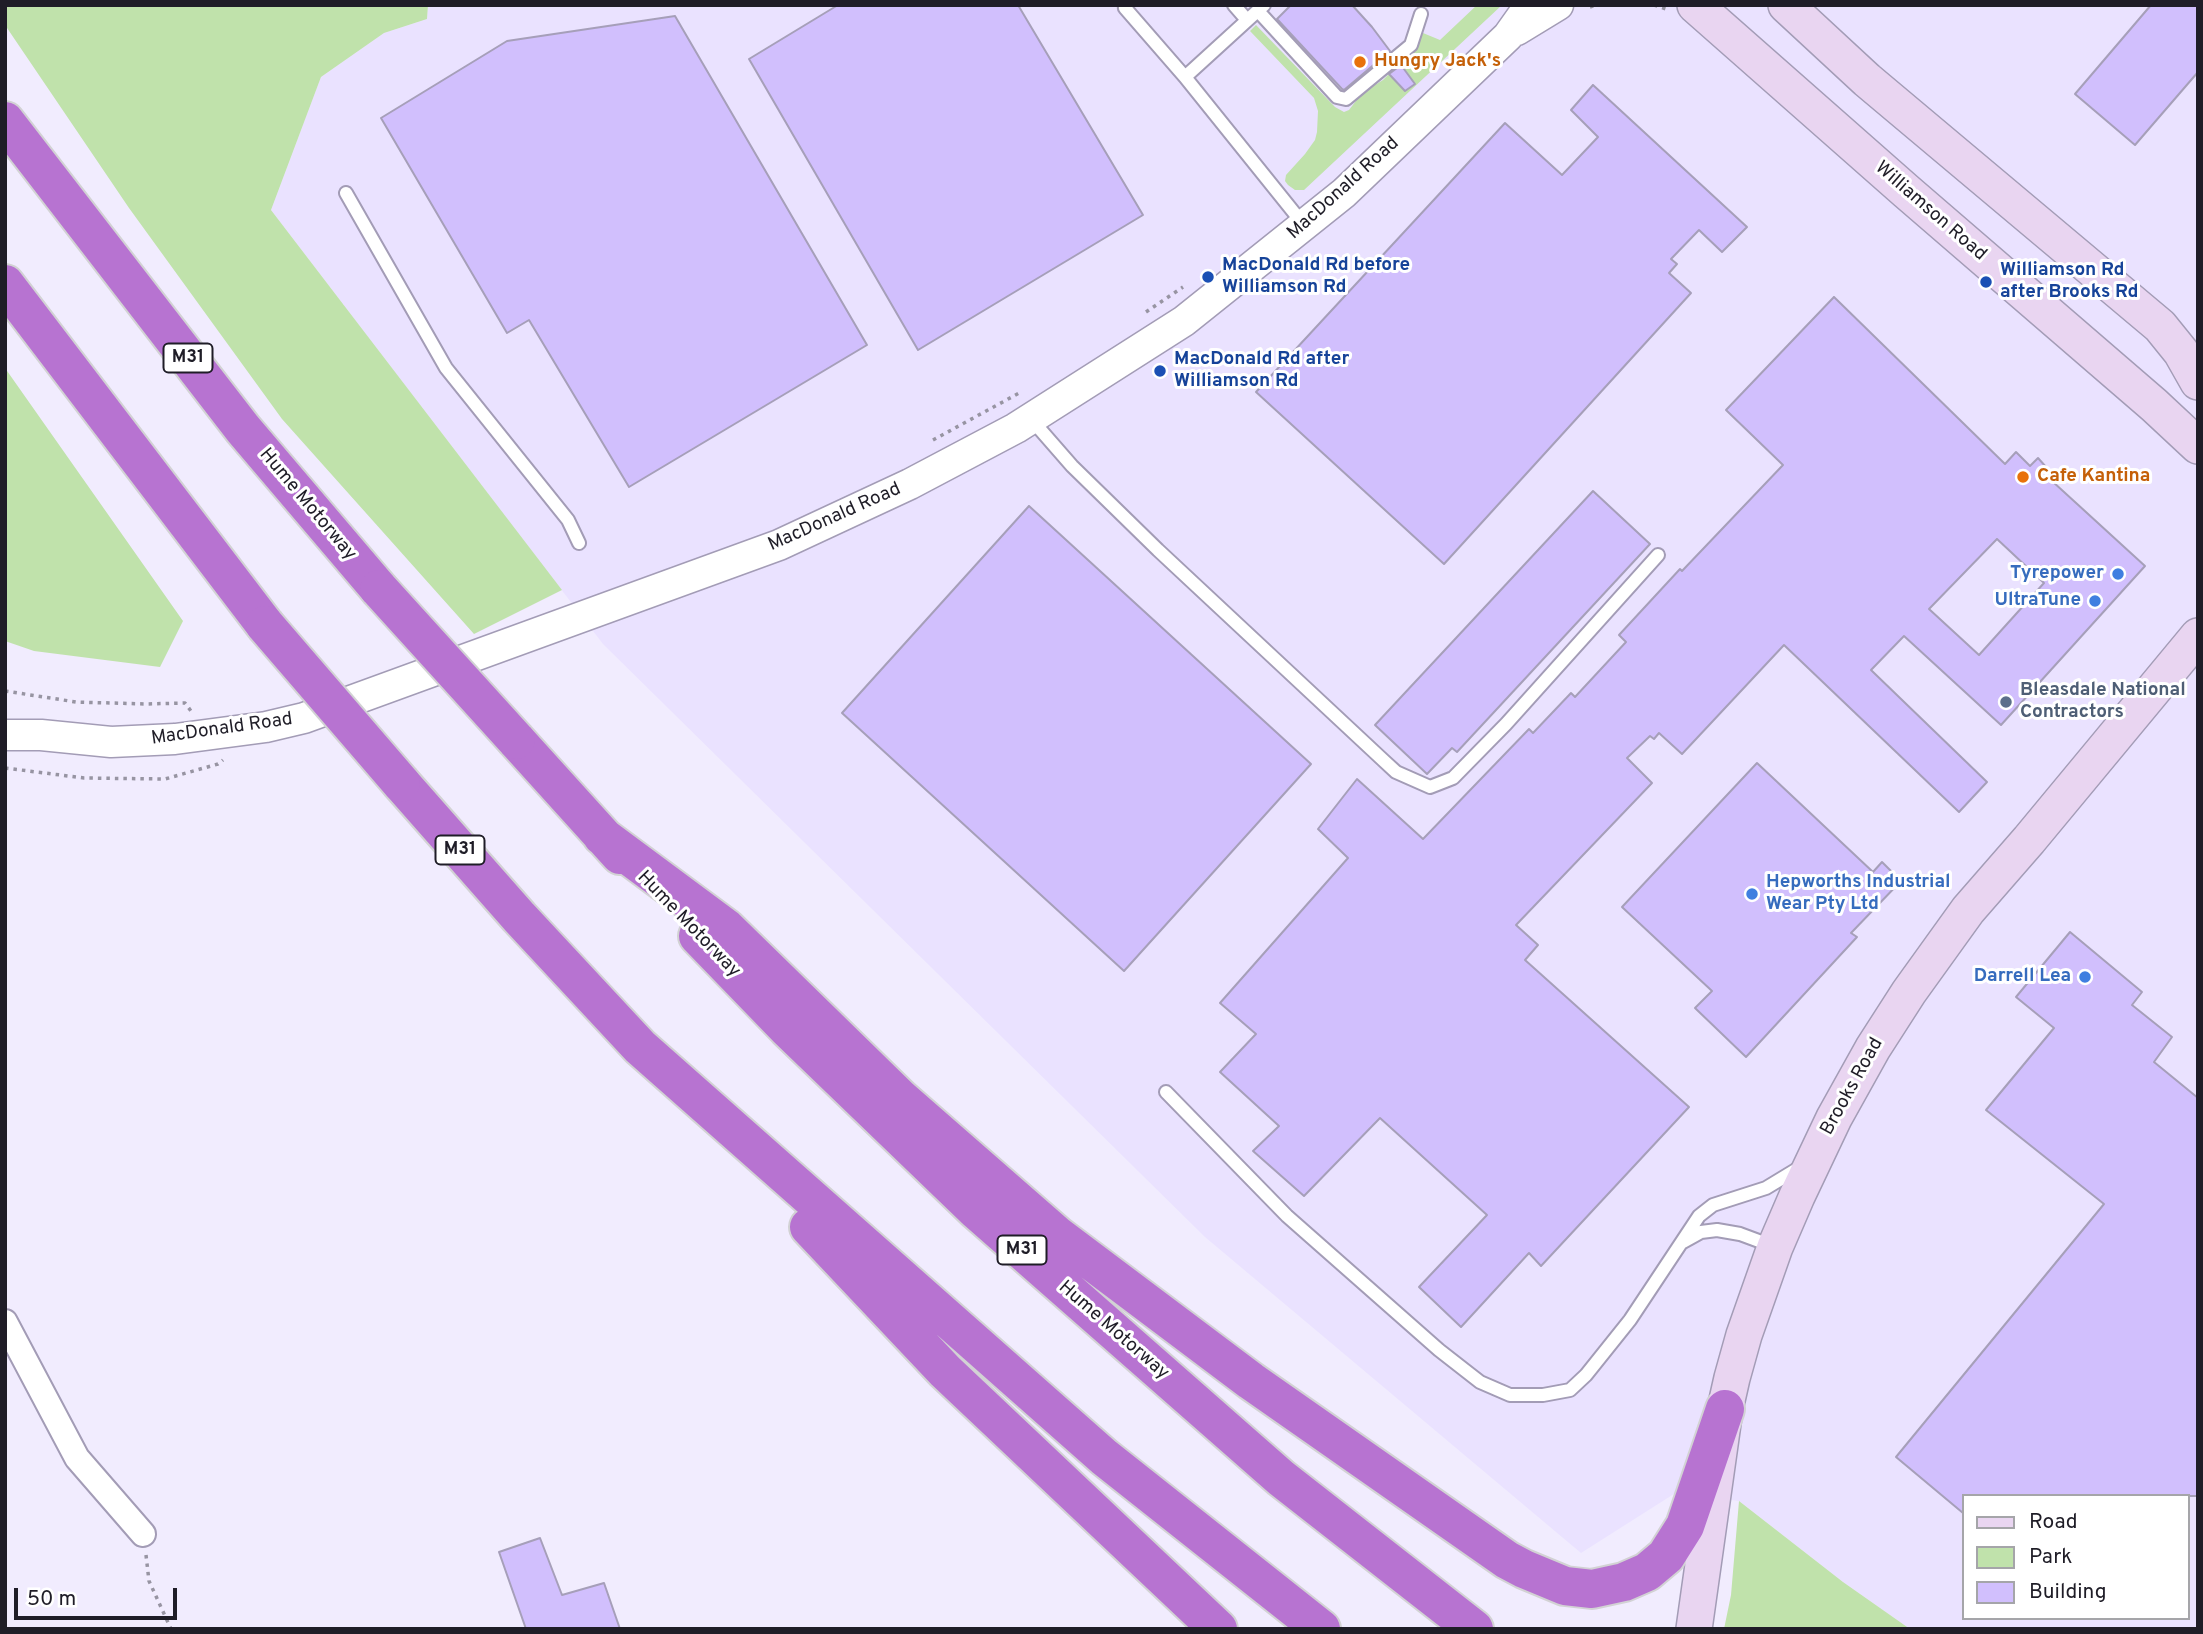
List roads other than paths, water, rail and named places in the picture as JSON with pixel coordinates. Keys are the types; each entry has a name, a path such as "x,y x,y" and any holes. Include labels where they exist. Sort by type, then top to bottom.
{"highway":[{"name":"Hume Motorway","path":"5,121 243,429 379,589 602,836 786,1028 977,1211 1281,1478 1474,1629"},
{"name":"M31","path":"5,284 265,625 519,917 640,1047 1104,1457 1321,1629"},
{"path":"602,836 726,928 900,1098 1058,1236 1251,1381 1507,1560 1531,1573 1566,1586 1592,1589 1638,1577 1656,1564 1672,1548 1685,1526 1725,1409"},
{"path":"640,1047 945,1371 1219,1629"}],"main road":[{"name":"Williamson Road","path":"1695,5 2198,446"},
{"path":"1786,5 1867,80 2160,326 2198,382"},
{"name":"Brooks Road","path":"1694,1629 1725,1409 1744,1335 1775,1247 1816,1153 1873,1048 1909,992 1968,910 2198,636"}],"street":[{"name":"MacDonald Road","path":"5,735 41,735 111,742 175,740 304,719 779,545 910,484 1030,419 1184,321 1344,193 1507,36 1530,5"},
{"name":"MacDonald Road","path":"1507,36 1558,5"},
{"name":"MacDonald Road","path":"5,723 41,735"},
{"path":"5,1322 78,1458 143,1534"}],"lane":[{"path":"1127,5 1125,8 1185,76 1305,226"},
{"path":"1234,5 1257,12 1337,97 1346,99 1411,45 1421,14"},
{"path":"1185,76 1257,12"},
{"path":"346,193 446,368 568,520 579,543"},
{"path":"1030,419 1072,466 1158,550 1382,760 1396,772 1430,787 1453,778 1506,724 1658,555"},
{"path":"1166,1092 1287,1216 1439,1350 1480,1382 1510,1395 1543,1395 1570,1390 1586,1375 1630,1320 1693,1223 1706,1210 1713,1205 1776,1183 1816,1153"},
{"path":"1676,1250 1694,1234 1709,1230 1740,1234 1775,1247"}],"place":[{"name":"Hungry Jack's","path":"1360,62"},
{"name":"MacDonald Rd before Williamson Rd","path":"1208,277"},
{"name":"Williamson Rd after Brooks Rd","path":"1986,282"},
{"name":"MacDonald Rd after Williamson Rd","path":"1160,371"},
{"name":"Cafe Kantina","path":"2023,477"},
{"name":"Tyrepower","path":"2118,574"},
{"name":"UltraTune","path":"2095,601"},
{"name":"Bleasdale National Contractors","path":"2006,702"},
{"name":"Hepworths Industrial Wear Pty Ltd","path":"1752,894"},
{"name":"Darrell Lea","path":"2085,977"}]}
